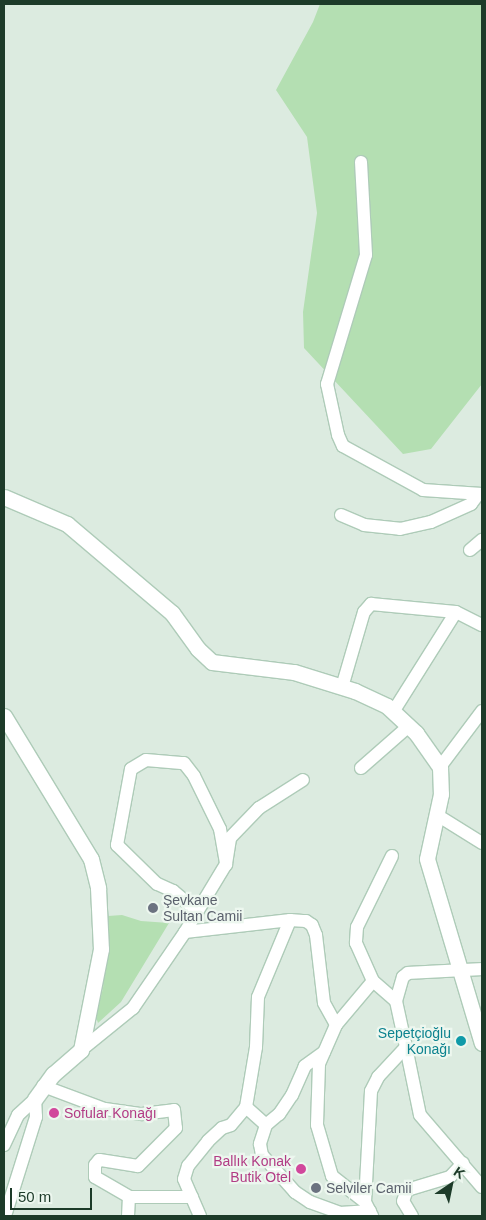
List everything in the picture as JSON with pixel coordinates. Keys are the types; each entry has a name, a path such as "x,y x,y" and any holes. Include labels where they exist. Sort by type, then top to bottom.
{"main road":[{"path":"4,496 67,524 172,613 198,649 212,662 294,672 342,687 393,712 409,726 440,767 437,815 427,859 482,1043"},
{"path":"4,716 91,859 98,888 101,949 81,1050 39,1092"}],"street":[{"path":"361,162 366,255 327,384 338,435 343,446 423,490 480,495"},
{"path":"341,515 364,525 400,529 431,522 471,504 480,495"},
{"path":"470,550 482,540"},
{"path":"342,687 364,612 371,604 456,612 482,625"},
{"path":"393,712 456,612"},
{"path":"440,767 482,711"},
{"path":"361,768 409,726"},
{"path":"197,910 173,891 156,884 117,845 131,769 146,760 184,762 220,829 226,864"},
{"path":"81,1050 133,1008 185,932 226,864 230,838 258,808 303,780"},
{"path":"437,815 482,843"},
{"path":"392,856 357,927 356,943 373,981 396,1001"},
{"path":"185,932 290,920 299,920 312,925 324,1003 336,1025"},
{"path":"200,1216 184,1179 188,1166 208,1141 222,1128 231,1125 246,1107 256,1047 258,997 290,920"},
{"path":"482,969 461,972 408,973 403,977 396,1001 420,1115 482,1187"},
{"path":"369,1210 332,1176 317,1125 319,1064 336,1025 373,981"},
{"path":"369,1210 371,1091 378,1078 406,1048"},
{"path":"324,1052 305,1066 292,1095 279,1114 266,1125 260,1144 262,1155 295,1192 310,1202 340,1213 369,1210"},
{"path":"39,1092 106,1109 142,1114 174,1110 176,1128 138,1166 99,1160 94,1165 95,1178 129,1197 192,1197"},
{"path":"4,1145 18,1115 39,1092"},
{"path":"5,1216 36,1117 39,1092"},
{"path":"246,1107 266,1125"},
{"path":"412,1216 403,1201 407,1190 450,1177 463,1163"},
{"path":"128,1216 129,1197"}],"green space":[{"path":"320,4 482,4 482,384 431,449 403,454 304,348 303,312 317,213 307,137 276,90 313,22"},
{"path":"122,915 141,921 169,923 121,1002 98,1023 96,1017 103,988 108,916"}],"place":[{"name":"Şevkane Sultan Camii","path":"153,908"},
{"name":"Sepetçioğlu Konağı","path":"461,1041"},
{"name":"Sofular Konağı","path":"54,1113"},
{"name":"Ballık Konak Butik Otel","path":"301,1169"},
{"name":"Selviler Camii","path":"316,1188"}]}
